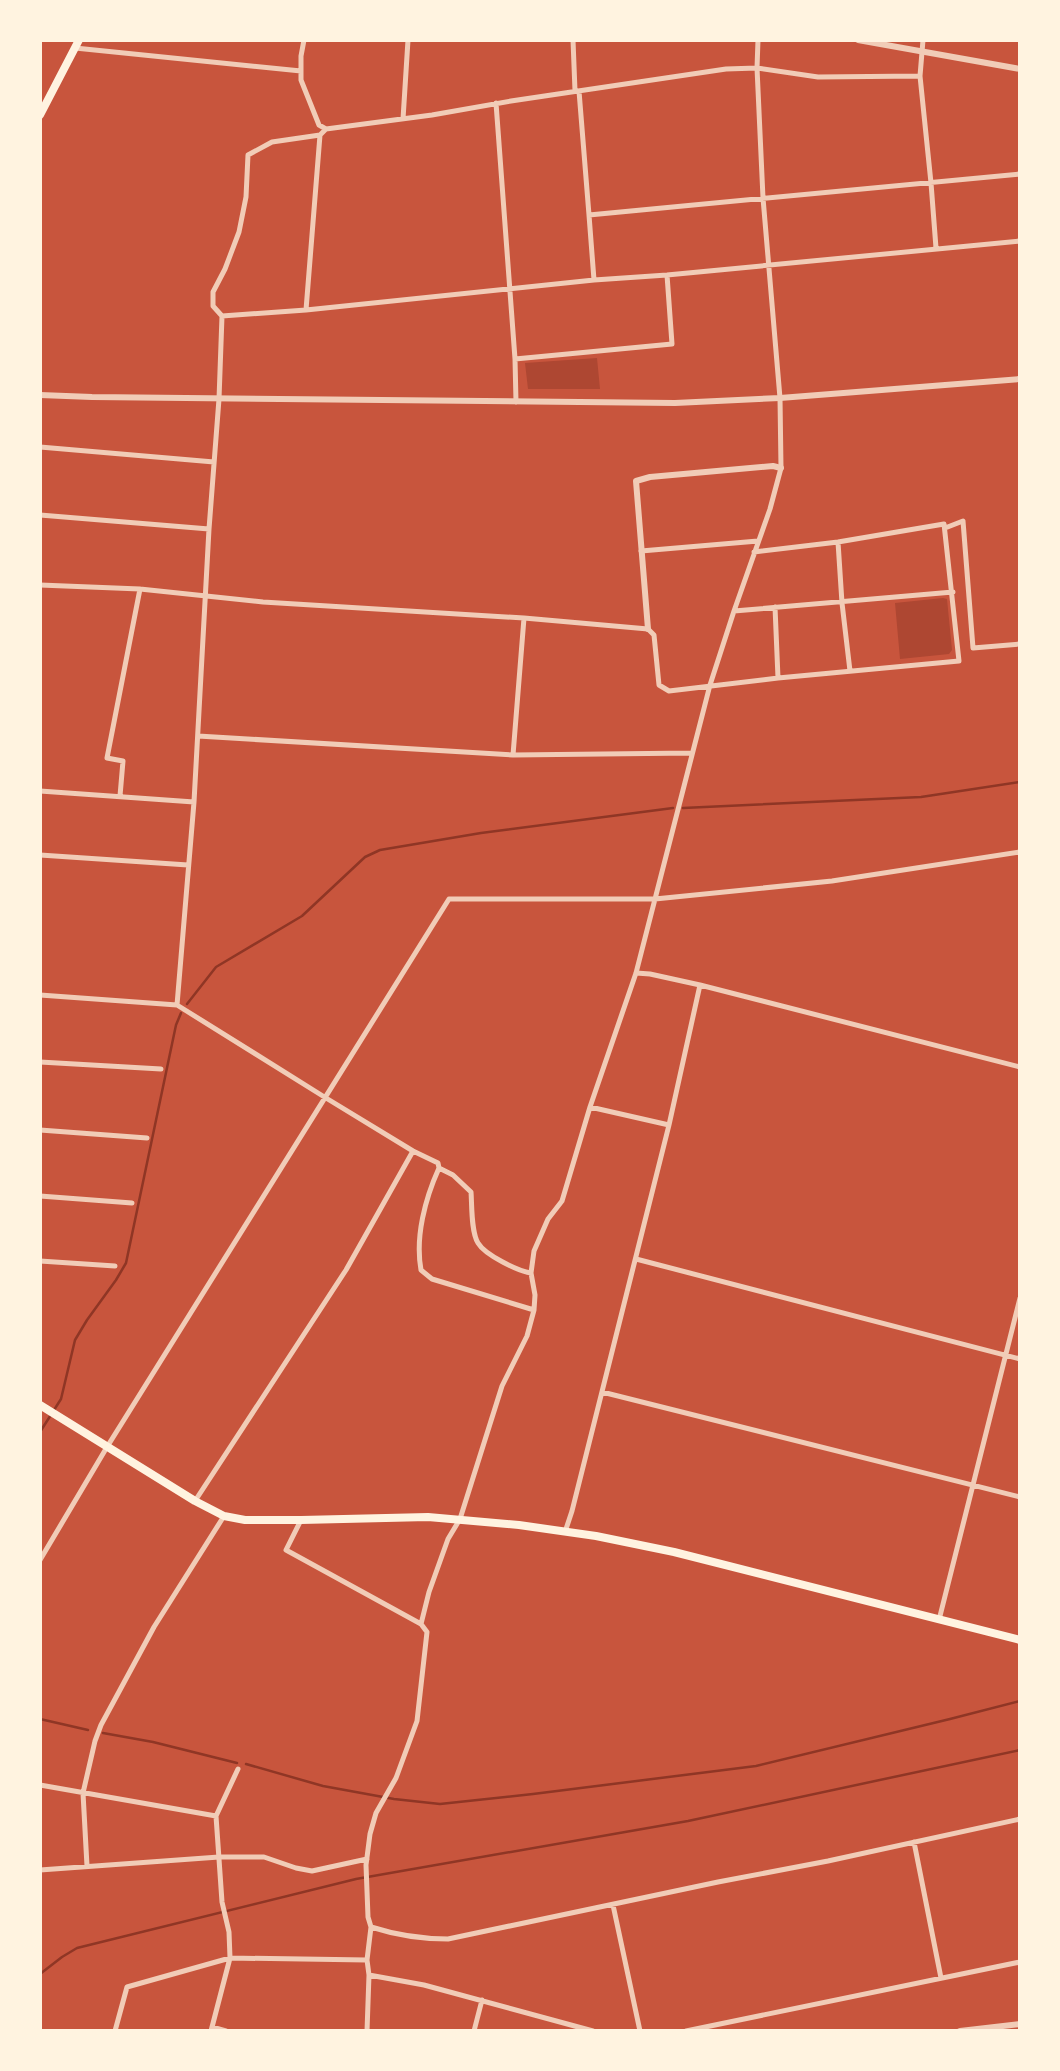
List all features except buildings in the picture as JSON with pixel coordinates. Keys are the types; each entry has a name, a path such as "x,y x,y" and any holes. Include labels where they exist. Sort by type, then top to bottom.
{"main road":[{"path":"40,115 77,44"},
{"path":"40,1405 224,1517 246,1520 428,1517 596,1536 674,1552 1020,1640"}],"street":[{"path":"304,40 301,80 319,125 326,129 726,69 757,68 818,77 920,76"},
{"path":"403,119 408,40"},
{"path":"573,40 594,280"},
{"path":"421,1624 448,1539 460,1519 502,1386 527,1336 534,1310 535,1295 531,1273 534,1251 548,1219 562,1201 590,1107 636,973 710,685 770,509 781,468 780,398 763,198 758,40"},
{"path":"858,40 1020,69"},
{"path":"923,40 920,76 936,248"},
{"path":"77,44 301,71"},
{"path":"496,103 516,402"},
{"path":"177,1005 194,802 219,399 222,316 214,306 214,292 239,232 246,197 248,155 281,139 320,135 326,129"},
{"path":"306,310 320,135"},
{"path":"589,215 1020,174"},
{"path":"222,316 1020,241"},
{"path":"515,359 672,344 667,275"},
{"path":"40,394 219,399 675,403 780,398 1020,379"},
{"path":"40,447 214,462"},
{"path":"754,552 838,542 944,524 959,661 669,691 659,685 654,635 648,629 636,481 650,477 773,466 781,468"},
{"path":"40,515 209,529"},
{"path":"945,528 963,521 973,648 1020,644"},
{"path":"641,551 758,541"},
{"path":"838,542 849,671"},
{"path":"40,585 140,589 263,602 524,618 648,629"},
{"path":"120,796 123,761 107,758 140,589"},
{"path":"734,611 953,592"},
{"path":"775,607 778,678"},
{"path":"513,755 524,618"},
{"path":"198,736 513,755 692,753"},
{"path":"40,791 194,802"},
{"path":"40,1560 107,1447 449,899 655,899 832,881 1020,852"},
{"path":"40,855 188,865"},
{"path":"636,973 700,985 1020,1067"},
{"path":"565,1532 636,1259 700,985"},
{"path":"40,996 177,1005 413,1151 438,1163 439,1167 453,1175 471,1192 472,1219 477,1242 488,1253 531,1273"},
{"path":"40,1062 162,1069"},
{"path":"590,1107 668,1125"},
{"path":"40,1130 147,1138"},
{"path":"195,1501 346,1270 413,1151"},
{"path":"439,1167 426,1205 421,1232 418,1253 421,1270 432,1279 534,1310"},
{"path":"40,1196 132,1203"},
{"path":"636,1259 1020,1359"},
{"path":"40,1261 115,1266"},
{"path":"939,1620 1020,1298"},
{"path":"602,1392 1020,1497"},
{"path":"87,1866 83,1793 101,1725 154,1627 224,1517"},
{"path":"301,1520 286,1550 421,1624 427,1632 417,1721 396,1778 376,1813 370,1833 367,1862 370,1927 367,2031"},
{"path":"226,2031 212,2029 230,1958 229,1932 222,1902 216,1816 238,1769"},
{"path":"40,1785 216,1816"},
{"path":"370,1927 394,1934 448,1940 1020,1819"},
{"path":"914,1842 941,1978"},
{"path":"40,1870 219,1857 264,1857 312,1871 367,1862"},
{"path":"613,1905 640,2031"},
{"path":"115,2031 127,1987 230,1958 367,1960"},
{"path":"686,2031 1020,1962"},
{"path":"369,1975 424,1985 593,2031"},
{"path":"474,2031 482,2000"},
{"path":"960,2031 1020,2024"}],"shaded area":[{"path":"597,358 600,389 528,389 525,363"},
{"path":"947,599 952,650 949,654 900,659 895,603"}],"waterway":[{"path":"683,808 921,797 1020,782"},
{"path":"187,1004 216,967 302,916 365,857 380,850 481,833 673,808"},
{"path":"40,1432 61,1399 75,1340 126,1263 176,1025 181,1013"},
{"path":"246,1764 323,1786 440,1804 756,1766 1020,1701"},
{"path":"40,1719 88,1730"},
{"path":"103,1733 153,1742 237,1763"},
{"path":"40,1974 77,1948 356,1879 688,1821 1020,1750"}]}
